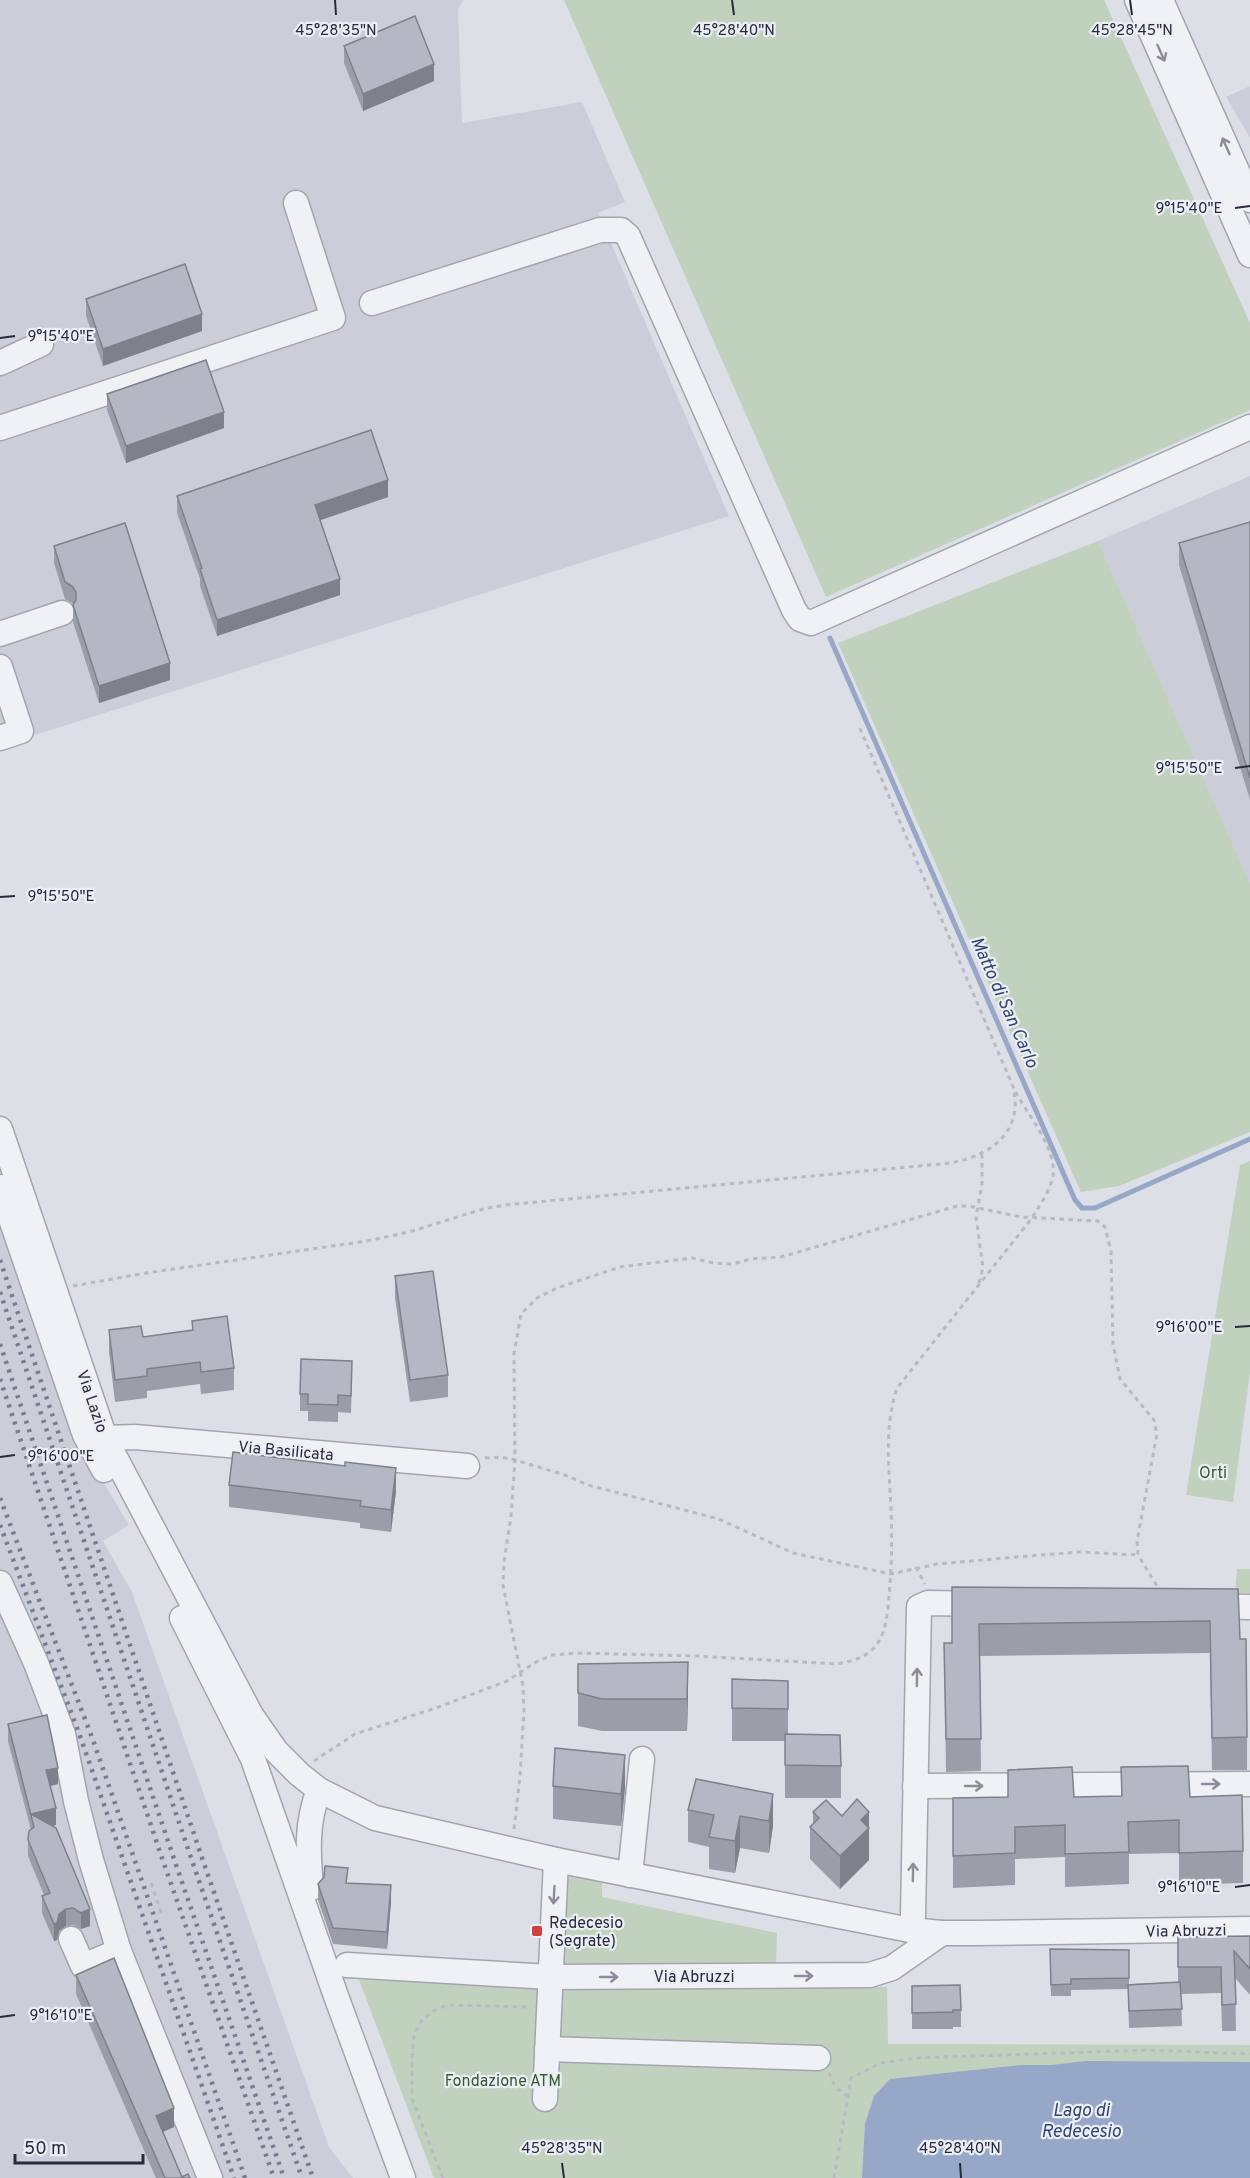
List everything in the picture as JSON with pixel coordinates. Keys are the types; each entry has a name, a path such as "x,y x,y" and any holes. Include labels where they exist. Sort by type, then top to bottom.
{"street":[{"path":"1137,0 1250,255"},
{"path":"1161,0 1250,200"},
{"path":"0,428 333,318 296,204"},
{"path":"372,303 600,230 621,230 628,236 794,610 800,619 810,623 1250,427"},
{"path":"0,363 41,345"},
{"path":"0,634 62,614"},
{"path":"0,668 21,731 0,738"},
{"name":"Via Lazio","path":"0,1130 105,1438 251,1715 276,1751"},
{"path":"0,1187 85,1435 153,1561 253,1759 403,2178"},
{"name":"Via Basilicata","path":"105,1438 135,1437 467,1466"},
{"path":"0,1583 36,1663 63,1734 91,1860 119,1951 210,2178"},
{"path":"910,1930 913,1916 918,1607 928,1603 1008,1604"},
{"path":"1168,1606 1250,1606"},
{"name":"Via Abruzzi","path":"276,1751 319,1790 375,1818 556,1860 910,1930 942,1933 1250,1929"},
{"path":"630,1875 642,1759"},
{"path":"915,1786 1250,1784"},
{"path":"311,1888 309,1824 312,1806 319,1790"},
{"path":"545,2099 556,1860"},
{"name":"Via Abruzzi","path":"347,1965 550,1977 870,1976 892,1968 942,1933"},
{"path":"71,1939 83,1966 119,1951"},
{"path":"336,1996 368,2047 418,2178"},
{"path":"547,2049 818,2058"}],"path":[{"path":"299,1774 355,1734 507,1681 552,1655 577,1653 697,1656 837,1664 868,1654 878,1643 887,1615 891,1574 888,1444 890,1408 897,1388 1032,1218 1053,1177 1053,1164 1051,1154 1041,1134 1014,1089 859,726"},
{"path":"54,1289 146,1273 367,1241 410,1232 483,1209 505,1205 950,1163 982,1155 997,1143 1010,1125 1015,1109 1014,1089"},
{"path":"979,1285 983,1268 976,1217 982,1184 982,1155"},
{"path":"510,1850 516,1817 524,1712 520,1672 503,1586 515,1460 514,1353 521,1314 537,1298 557,1288 620,1267 692,1258 713,1263 733,1264 750,1259 781,1257 945,1208 969,1206 1032,1218 1098,1221 1105,1227 1111,1251 1113,1344 1120,1379 1154,1420 1157,1434 1137,1541 1138,1555 1168,1606"},
{"path":"467,1466 481,1458 515,1460 565,1475 588,1485 719,1519 793,1553 891,1574 937,1564 1080,1552 1138,1555"},
{"path":"151,1883 162,1915"},
{"path":"442,2178 412,2100 414,2036 421,2021 433,2011 447,2005 549,2007"},
{"path":"834,2178 851,2078 881,2063 915,2058 1147,2050 1250,2054"},
{"path":"818,2058 826,2066 835,2087 848,2097"}],"shaded area":[{"path":"0,0 463,0 458,10 462,123 582,102 625,202 598,213 729,516 0,746"},
{"path":"1250,86 1250,138 1226,97"},
{"path":"1250,476 1250,883 1098,541"},
{"path":"0,1221 70,1426 129,1525 103,1541 132,1592 329,2147 353,2178 0,2178"}],"green space":[{"path":"564,0 1104,0 1250,323 1250,410 826,597"},
{"path":"1098,541 1250,883 1250,1132 1119,1186 1081,1192 838,643"},
{"name":"Orti","path":"1250,1161 1250,1372 1233,1502 1186,1495 1240,1165"},
{"path":"1237,1569 1250,1569 1250,1593 1235,1593"},
{"path":"566,1876 602,1881 602,1897 777,1933 776,1970 557,1966"},
{"name":"Fondazione ATM","path":"359,1980 887,1987 888,2044 1250,2045 1250,2178 434,2178"}],"water":[{"name":"Lago di Redecesio","path":"1085,2061 1250,2062 1250,2178 862,2178 865,2124 874,2096 890,2079 1021,2065 1052,2065"}],"building":[{"path":"415,16 434,64 363,94 344,46"},
{"path":"185,264 202,314 103,349 86,299"},
{"path":"206,360 224,412 126,446 107,394"},
{"path":"371,430 388,480 315,505 340,579 217,620 177,496"},
{"path":"1250,522 1250,778 1179,543"},
{"path":"125,523 170,663 99,686 73,605 76,592 65,582 54,546"},
{"path":"433,1271 448,1375 410,1380 395,1276"},
{"path":"227,1316 234,1368 201,1372 200,1362 147,1369 147,1376 115,1380 109,1330 141,1326 143,1337 193,1330 192,1321"},
{"path":"301,1359 352,1361 351,1396 338,1395 338,1405 308,1404 308,1394 300,1394"},
{"path":"233,1452 345,1466 345,1462 396,1468 391,1510 360,1506 361,1501 229,1485"},
{"path":"952,1587 1238,1589 1240,1639 1246,1639 1247,1737 1212,1738 1210,1621 979,1624 981,1739 946,1739 944,1643 952,1643"},
{"path":"688,1662 687,1699 602,1699 578,1693 578,1664"},
{"path":"732,1679 788,1681 788,1709 732,1708"},
{"path":"47,1715 58,1768 46,1770 56,1808 31,1814 56,1828 90,1909 81,1913 73,1908 66,1909 59,1914 57,1923 54,1924 42,1896 50,1893 28,1840 29,1831 34,1827 8,1724"},
{"path":"785,1734 840,1735 841,1766 785,1765"},
{"path":"555,1748 625,1755 621,1794 553,1786"},
{"path":"1188,1766 1190,1797 1242,1795 1243,1851 1179,1853 1179,1820 1128,1822 1129,1852 1065,1854 1065,1825 1015,1827 1015,1853 953,1856 953,1798 1008,1797 1008,1770 1072,1767 1074,1797 1122,1796 1121,1767"},
{"path":"696,1779 773,1794 769,1821 740,1816 735,1841 709,1837 714,1815 688,1810"},
{"path":"857,1799 869,1812 861,1820 869,1828 840,1856 810,1827 819,1818 813,1812 826,1800 842,1816"},
{"path":"325,1866 348,1868 346,1883 391,1885 387,1932 333,1928 318,1884 324,1877"},
{"path":"1250,1936 1250,1969 1234,1951 1236,2004 1222,2005 1221,1967 1178,1967 1178,1937"},
{"path":"1050,1949 1129,1950 1129,1978 1071,1979 1071,1984 1051,1985"},
{"path":"114,1958 174,2108 156,2116 182,2177 188,2174 190,2178 165,2178 76,1975"},
{"path":"1180,1982 1182,2009 1129,2011 1128,1985"},
{"path":"960,1985 961,2010 912,2013 912,1986"}],"waterway":[{"name":"Matto di San Carlo","path":"830,638 1075,1200 1082,1208 1095,1208 1250,1139"}],"railway":[{"path":"0,1260 313,2178"},
{"path":"0,1292 302,2178"},
{"path":"0,1344 284,2178"},
{"path":"0,1379 162,1858 274,2178"},
{"path":"0,1498 93,1740 245,2178"},
{"path":"0,1525 79,1733 234,2178"}],"place":[{"name":"Redecesio (Segrate)","path":"537,1931"}]}
